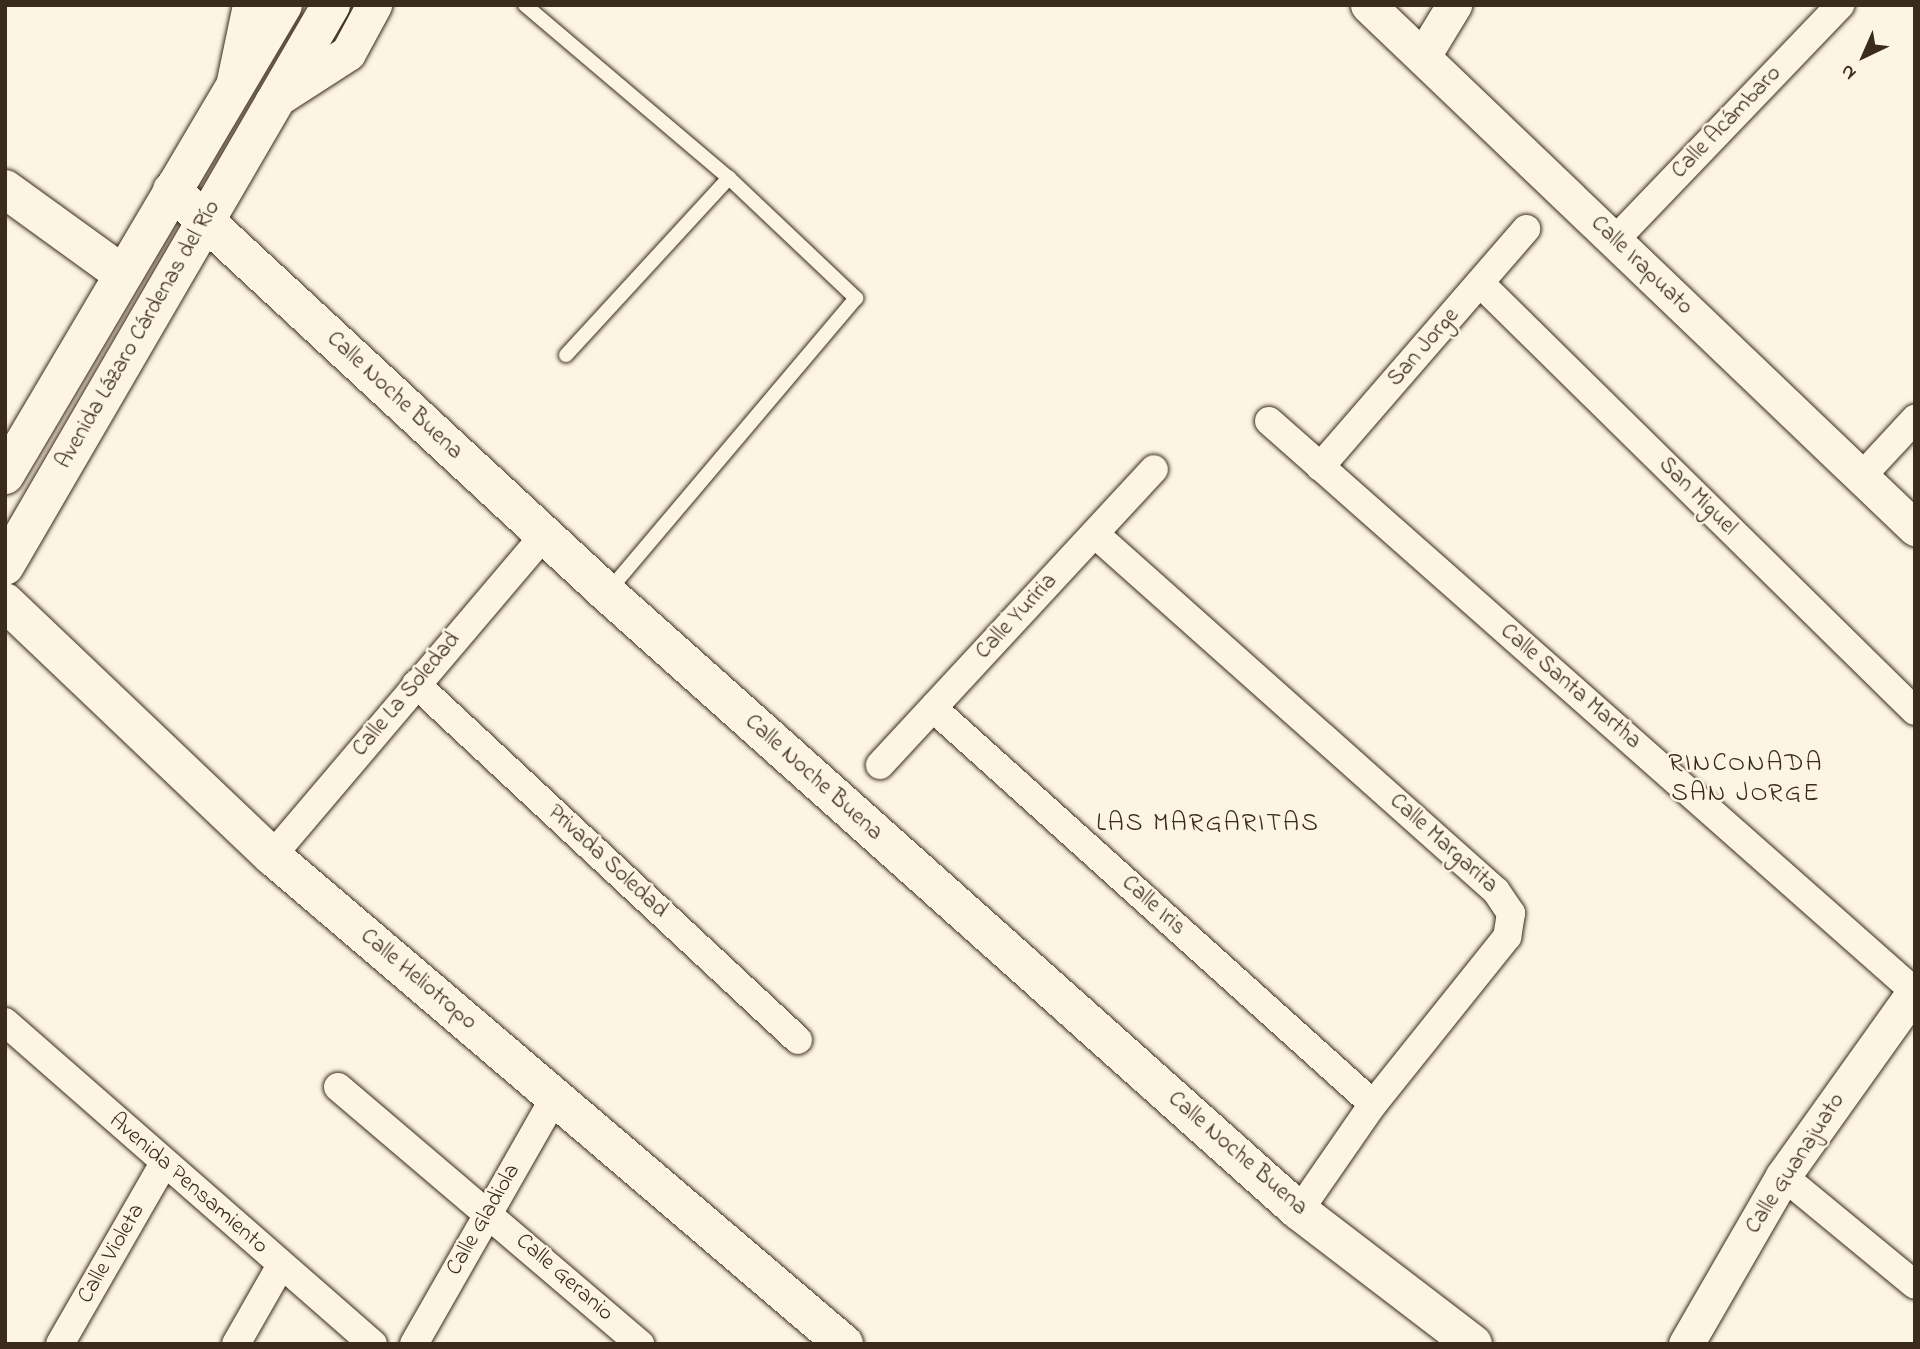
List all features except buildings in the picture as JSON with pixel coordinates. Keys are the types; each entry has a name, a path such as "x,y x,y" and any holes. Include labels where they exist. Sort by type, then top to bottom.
{"main road":[{"name":"Avenida Lázaro Cárdenas del Río","path":"5,474 121,273 282,5"},
{"name":"Avenida Lázaro Cárdenas del Río","path":"5,566 272,102 331,5"},
{"path":"5,189 121,273"},
{"name":"Calle Noche Buena","path":"172,190 543,536 1300,1211 1473,1344"},
{"name":"Calle Heliotropo","path":"5,602 272,856 844,1344"}],"street":[{"name":"Avenida Lázaro Cárdenas del Río","path":"234,82 250,5"},
{"name":"Avenida Lázaro Cárdenas del Río","path":"272,102 348,53 374,5"},
{"name":"Calle Irapuato","path":"1368,5 1915,528"},
{"path":"1423,56 1454,5"},
{"name":"Calle Acámbaro","path":"1614,241 1840,5"},
{"name":"San Jorge","path":"1320,467 1526,229"},
{"name":"San Miguel","path":"1480,284 1915,711"},
{"path":"1862,476 1915,419"},
{"name":"Calle Santa Martha","path":"1269,421 1914,991"},
{"name":"Calle Yuriria","path":"880,765 1154,469"},
{"name":"Calle Margarita","path":"1095,534 1506,901 1511,913 1507,937 1373,1104 1300,1211"},
{"name":"Calle La Soledad","path":"272,856 543,536"},
{"name":"Privada Soledad","path":"416,684 799,1040"},
{"name":"Calle Iris","path":"933,708 1373,1104"},
{"name":"Calle Guanajuato","path":"1686,1344 1783,1176 1914,991"},
{"name":"Avenida Pensamiento","path":"5,1022 373,1344"},
{"name":"Calle Geranio","path":"338,1087 640,1344"},
{"name":"Calle Gladiola","path":"414,1344 555,1097"},
{"name":"Calle Violeta","path":"60,1344 164,1163"},
{"path":"1783,1176 1915,1285"},
{"path":"236,1344 281,1265"}],"lane":[{"path":"525,5 729,178 856,298 607,593"},
{"path":"566,355 729,178"}],"district":[{"name":"RINCONADA SAN JORGE","path":"1746,780"},
{"name":"LAS MARGARITAS","path":"1208,825"}]}
